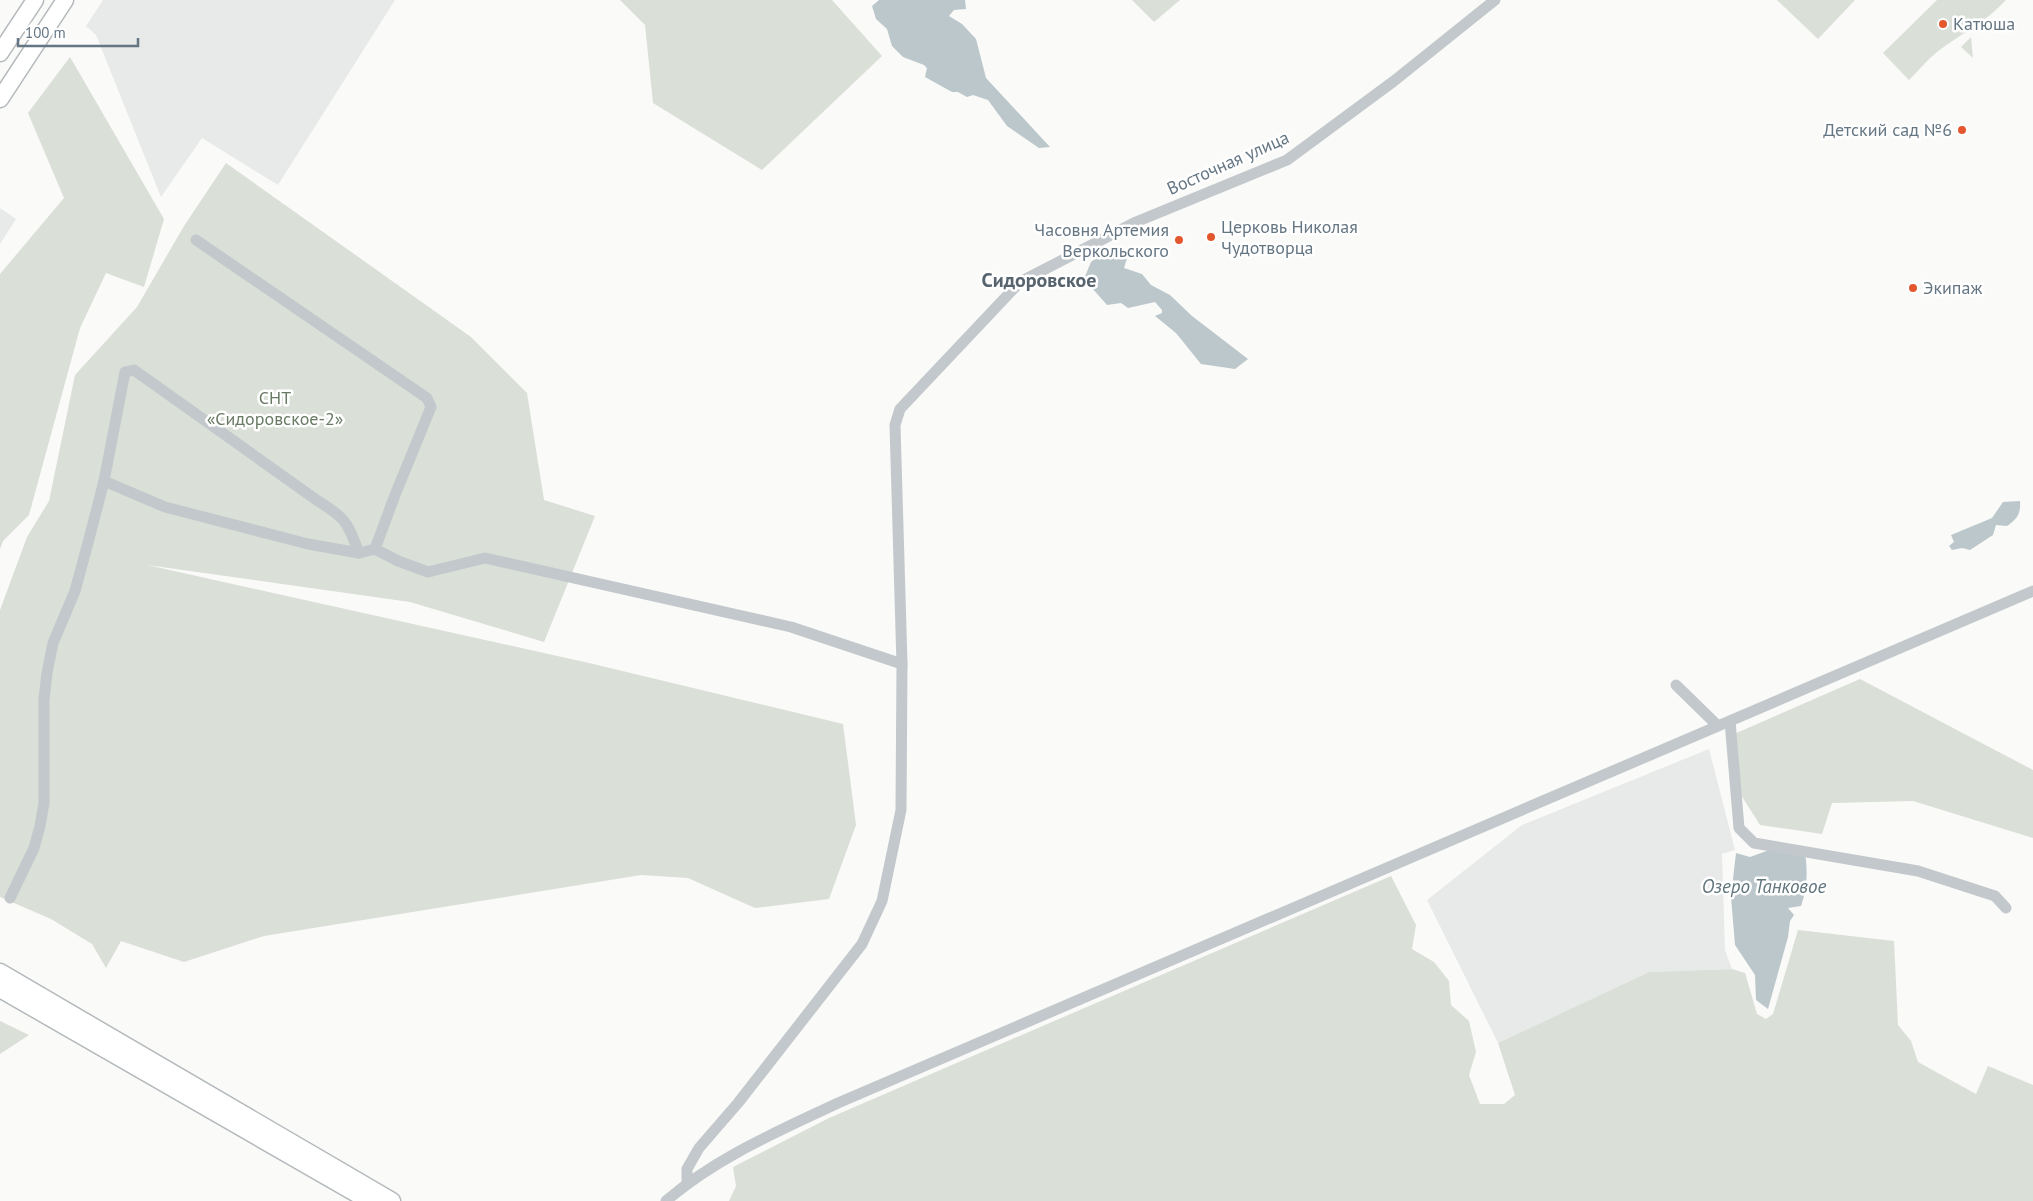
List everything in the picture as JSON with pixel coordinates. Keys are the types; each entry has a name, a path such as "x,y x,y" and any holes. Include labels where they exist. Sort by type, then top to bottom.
{"highway":[{"path":"0,53 35,0"},
{"path":"0,99 65,0"},
{"path":"0,972 392,1201"},
{"path":"0,989 369,1201"}],"street":[{"name":"Восточная улица","path":"686,1183 687,1169 699,1148 738,1103 862,944 882,901 901,810 902,664 895,425 900,409 1020,282 1136,222 1287,160 1394,81 1494,0"},
{"path":"196,240 427,398 431,407 374,550"},
{"path":"10,898 34,848 40,826 44,803 44,699 53,643 75,591 104,480 125,372 134,370 336,512 348,523 359,553"},
{"path":"104,480 165,507 308,544 359,553 374,550 428,572 485,558 791,627 902,664"},
{"path":"666,1201 686,1183 710,1167 752,1144 838,1104 2033,591"},
{"path":"1676,685 1718,726"},
{"path":"1730,721 1740,828 1754,843 1918,871 1995,896 2006,908"}],"shaded area":[{"path":"103,0 395,0 278,185 202,138 161,197 96,35 86,26"},
{"path":"0,208 16,219 0,244"},
{"path":"1709,749 1735,850 1722,854 1725,950 1732,969 1649,972 1498,1043 1427,900 1522,825"}],"green space":[{"path":"620,0 832,0 882,56 762,170 653,103 645,25"},
{"path":"1132,0 1180,0 1154,22"},
{"path":"1777,0 1855,0 1818,39"},
{"path":"1937,0 2006,0 1981,21 1937,52 1909,80 1883,53"},
{"path":"1971,37 1973,58 1961,47"},
{"path":"70,57 164,219 144,287 106,273 80,328 29,515 3,541 0,549 0,274 64,198 28,113"},
{"name":"СНТ «Сидоровское-2»","path":"226,163 471,337 527,393 544,500 595,516 544,642 410,602 147,565 589,663 843,724 856,825 829,899 755,908 688,878 641,875 264,936 184,962 121,941 106,968 92,944 51,919 0,897 0,610 27,537 49,501 75,375 137,307 184,226"},
{"path":"1860,679 2033,770 2033,838 1913,801 1832,803 1822,834 1760,825 1739,792 1734,734"},
{"path":"1391,876 1416,925 1412,949 1434,962 1449,981 1451,1005 1469,1021 1476,1052 1469,1075 1480,1104 1504,1104 1515,1095 1498,1043 1649,972 1732,969 1745,973 1757,1014 1766,1019 1773,1014 1798,930 1894,941 1898,1025 1911,1041 1918,1062 1976,1094 1988,1066 2033,1085 2033,1201 729,1201 736,1186 733,1167 829,1118"},
{"path":"0,1021 29,1035 0,1054"}],"water":[{"path":"879,0 965,0 966,9 954,10 949,16 962,24 976,39 986,78 1050,147 1039,148 1007,126 988,100 973,95 967,97 958,92 952,92 925,77 927,68 924,65 903,57 892,46 887,29 876,19 872,6"},
{"path":"1105,251 1128,255 1124,268 1142,274 1151,285 1170,295 1192,316 1248,359 1235,369 1201,364 1176,333 1155,316 1162,313 1162,310 1155,302 1128,308 1121,303 1107,305 1084,279 1091,262"},
{"path":"2020,501 2018,516 2013,521 2007,526 1996,525 1993,535 1970,550 1962,548 1952,550 1949,546 1954,542 1951,535 1992,518 2003,502"},
{"name":"Озеро Танковое","path":"1772,849 1805,854 1807,874 1805,894 1801,906 1788,908 1794,915 1790,921 1788,937 1768,1009 1756,1000 1755,975 1735,945 1731,897 1736,853 1750,857"}],"place":[{"name":"Катюша","path":"1943,24"},
{"name":"Детский сад №6","path":"1962,130"},
{"name":"Церковь Николая Чудотворца","path":"1211,237"},
{"name":"Часовня Артемия Веркольского","path":"1179,240"},
{"name":"Экипаж","path":"1913,288"}],"district":[{"name":"Сидоровское","path":"1039,280"}]}
